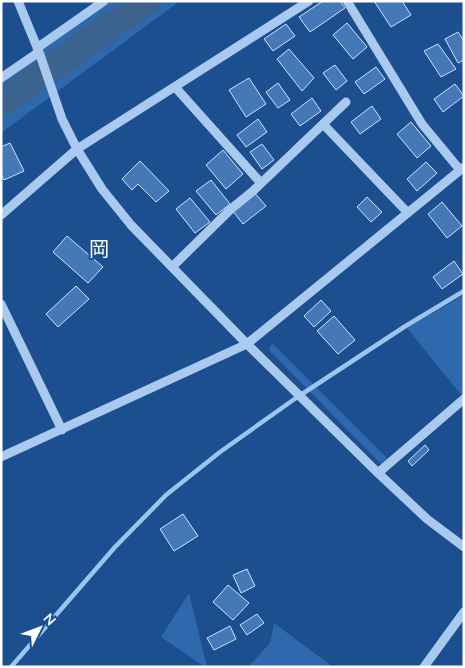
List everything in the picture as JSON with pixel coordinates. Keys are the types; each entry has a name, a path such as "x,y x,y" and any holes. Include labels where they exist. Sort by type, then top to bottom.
{"street":[{"path":"18,1 38,50 62,119 77,149 102,190 131,225 247,344 427,519 464,547"},
{"path":"1,78 104,1"},
{"path":"1,215 77,149 309,1"},
{"path":"1,458 247,344 462,169 422,124 347,1"},
{"path":"175,87 261,183"},
{"path":"172,267 346,102"},
{"path":"323,124 408,213"},
{"path":"1,304 62,430"},
{"path":"378,473 464,399"},
{"path":"424,667 464,612"}],"shaded area":[{"path":"110,1 180,1 1,133 1,79"},
{"path":"464,295 464,395 462,396 407,328"},
{"path":"272,343 391,462 381,464 269,350"},
{"path":"189,593 207,667 161,637"},
{"path":"274,623 333,667 247,667 270,643"}],"building":[{"path":"323,1 340,1 345,8 310,32 299,17"},
{"path":"374,1 402,1 411,15 391,27"},
{"path":"347,23 367,47 353,59 333,35"},
{"path":"286,24 295,36 273,51 264,39"},
{"path":"458,32 464,41 464,60 458,63 445,39"},
{"path":"438,44 456,69 441,77 424,51"},
{"path":"289,49 314,78 302,91 277,59"},
{"path":"335,65 347,81 336,90 323,73"},
{"path":"376,67 385,79 364,94 355,82"},
{"path":"249,78 266,104 246,117 229,90"},
{"path":"278,83 290,100 278,108 266,92"},
{"path":"455,84 464,96 443,112 434,99"},
{"path":"312,98 321,111 300,126 291,114"},
{"path":"372,106 381,119 360,134 351,122"},
{"path":"258,119 267,132 246,147 237,135"},
{"path":"411,122 431,146 417,158 397,134"},
{"path":"10,143 24,171 4,180 1,174 1,147"},
{"path":"262,144 274,160 262,169 250,152"},
{"path":"223,150 243,174 226,189 206,165"},
{"path":"140,161 169,191 156,202 138,184 132,190 122,179"},
{"path":"426,162 437,173 417,191 407,179"},
{"path":"211,180 230,204 216,215 196,191"},
{"path":"253,191 266,206 243,224 231,209"},
{"path":"367,197 382,212 371,222 357,207"},
{"path":"190,198 210,222 195,233 176,209"},
{"path":"442,202 462,226 447,238 428,214"},
{"path":"67,236 103,267 88,283 53,252"},
{"path":"454,261 463,274 442,289 433,277"},
{"path":"76,286 89,299 58,327 46,314"},
{"path":"321,300 331,311 314,327 304,316"},
{"path":"334,316 355,340 338,354 317,331"},
{"path":"425,445 429,450 412,466 408,461"},
{"path":"183,514 198,536 174,551 160,529"},
{"path":"247,569 255,586 241,593 233,575"},
{"path":"228,585 249,603 233,620 213,602"},
{"path":"257,614 264,623 247,635 240,625"},
{"path":"230,626 236,639 214,650 207,638"}],"waterway":[{"path":"1,103 147,1"},
{"path":"11,667 115,547 166,495 220,452 296,398 404,327 464,291"}],"district":[{"name":"岡","path":"99,249"}]}
